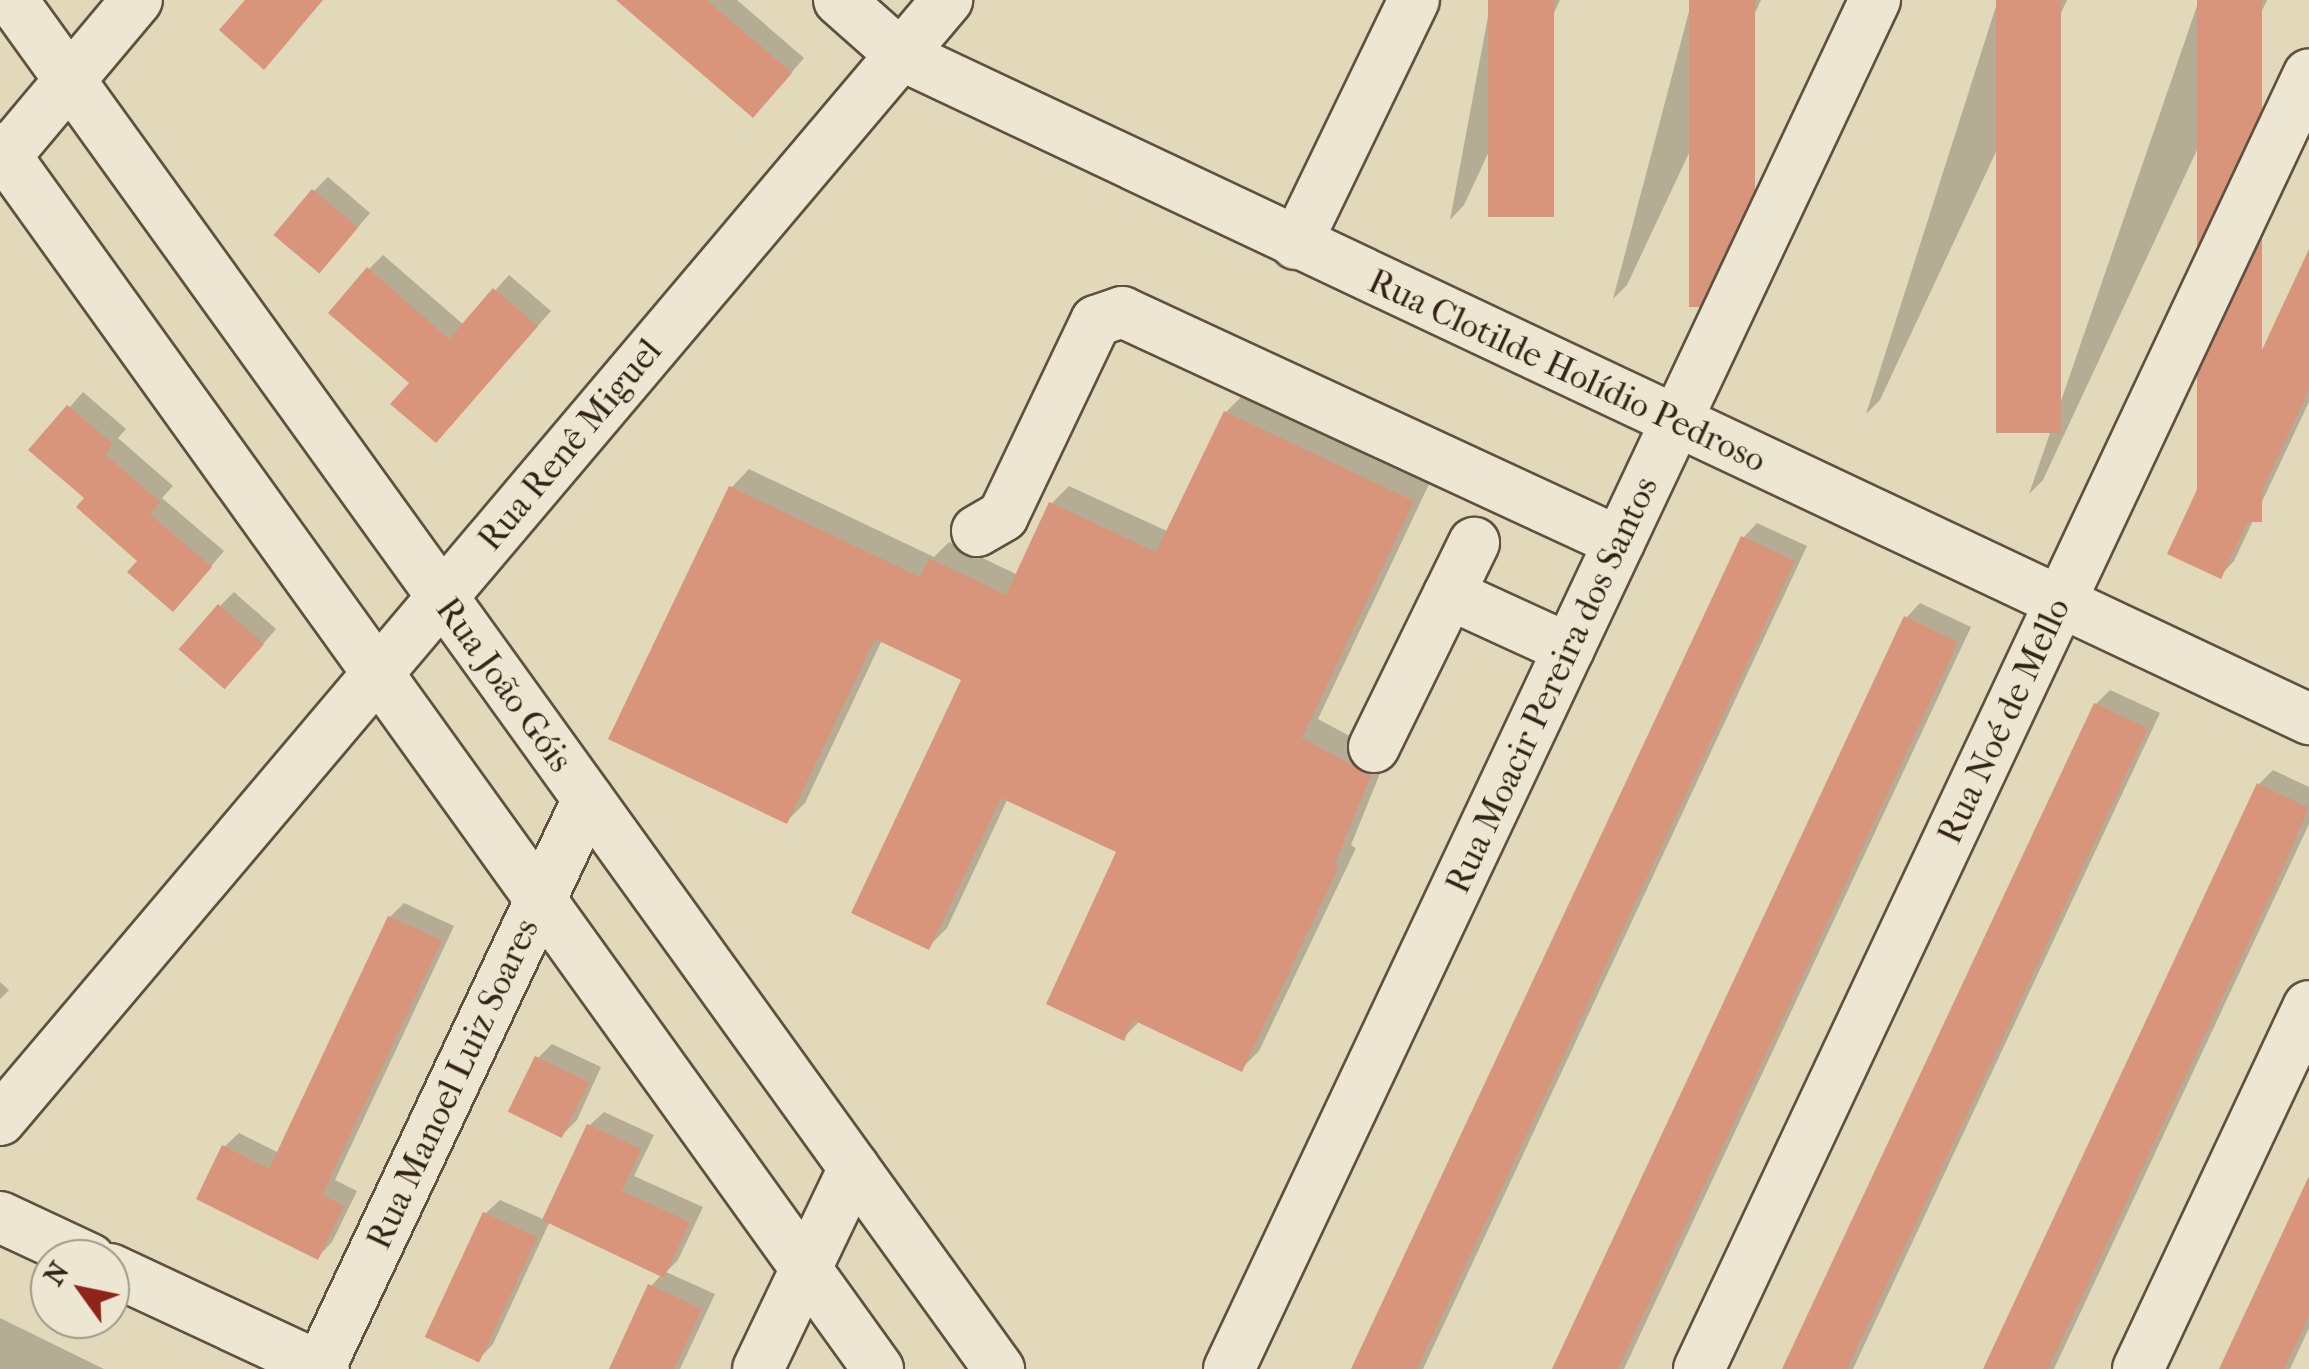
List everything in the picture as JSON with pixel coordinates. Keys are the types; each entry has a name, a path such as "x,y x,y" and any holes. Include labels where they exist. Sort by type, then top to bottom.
{"street":[{"name":"Rua João Góis","path":"12,0 440,599 999,1369"},
{"path":"137,0 2,156 878,1369"},
{"name":"Rua Clotilde Holídio Pedroso","path":"839,0 901,55 2309,719"},
{"name":"Rua Renê Miguel","path":"0,1120 947,0"},
{"path":"1296,244 1414,0"},
{"name":"Rua Moacir Pereira dos Santos","path":"1229,1369 1875,0"},
{"name":"Rua Noé de Mello","path":"1698,1369 2309,74"},
{"path":"978,531 1003,516 1096,321 1122,312 1619,542"},
{"path":"1374,747 1474,544"},
{"path":"1449,594 1568,649"},
{"name":"Rua Manoel Luiz Soares","path":"321,1368 588,799"},
{"path":"2138,1369 2309,1006"},
{"path":"758,1369 854,1168"},
{"path":"0,1217 47,1239"},
{"path":"130,1277 321,1368"}],"building":[{"path":"245,0 323,0 264,70 219,30"},
{"path":"616,0 707,0 792,73 753,118"},
{"path":"1488,0 1554,0 1554,217 1488,217"},
{"path":"1689,0 1755,0 1755,307 1689,307"},
{"path":"1996,0 2061,0 2061,433 1996,433"},
{"path":"2197,0 2262,0 2262,522 2197,522"},
{"path":"312,189 358,228 319,274 273,235"},
{"path":"2309,249 2309,390 2221,579 2167,554"},
{"path":"367,267 449,339 493,288 538,326 436,443 390,404 409,383 328,313"},
{"path":"67,405 113,444 105,454 160,502 150,514 212,567 173,612 127,572 137,561 76,507 84,498 28,450"},
{"path":"1224,411 1414,501 1302,738 1371,775 1335,864 1339,866 1242,1072 1133,1020 1124,1041 1046,1004 1116,852 1001,798 929,950 851,913 961,680 875,639 787,824 608,739 729,486 920,577 929,558 1006,595 1049,502 1156,552"},
{"path":"1741,536 1795,561 1417,1369 1351,1369"},
{"path":"218,604 264,644 225,689 179,649"},
{"path":"1904,616 1958,642 1797,988 1618,1369 1552,1369"},
{"path":"2094,703 2148,728 1986,1074 1847,1369 1782,1369"},
{"path":"2257,783 2309,808 2279,877 2048,1369 1983,1369"},
{"path":"388,916 442,940 322,1195 344,1206 318,1260 196,1199 222,1145 269,1169"},
{"path":"535,1056 589,1082 562,1138 508,1112"},
{"path":"587,1124 641,1149 622,1191 690,1222 664,1278 542,1220"},
{"path":"2309,1176 2309,1316 2284,1369 2219,1369"},
{"path":"483,1212 537,1237 479,1362 425,1337"},
{"path":"648,1284 702,1309 674,1369 609,1369"}]}
